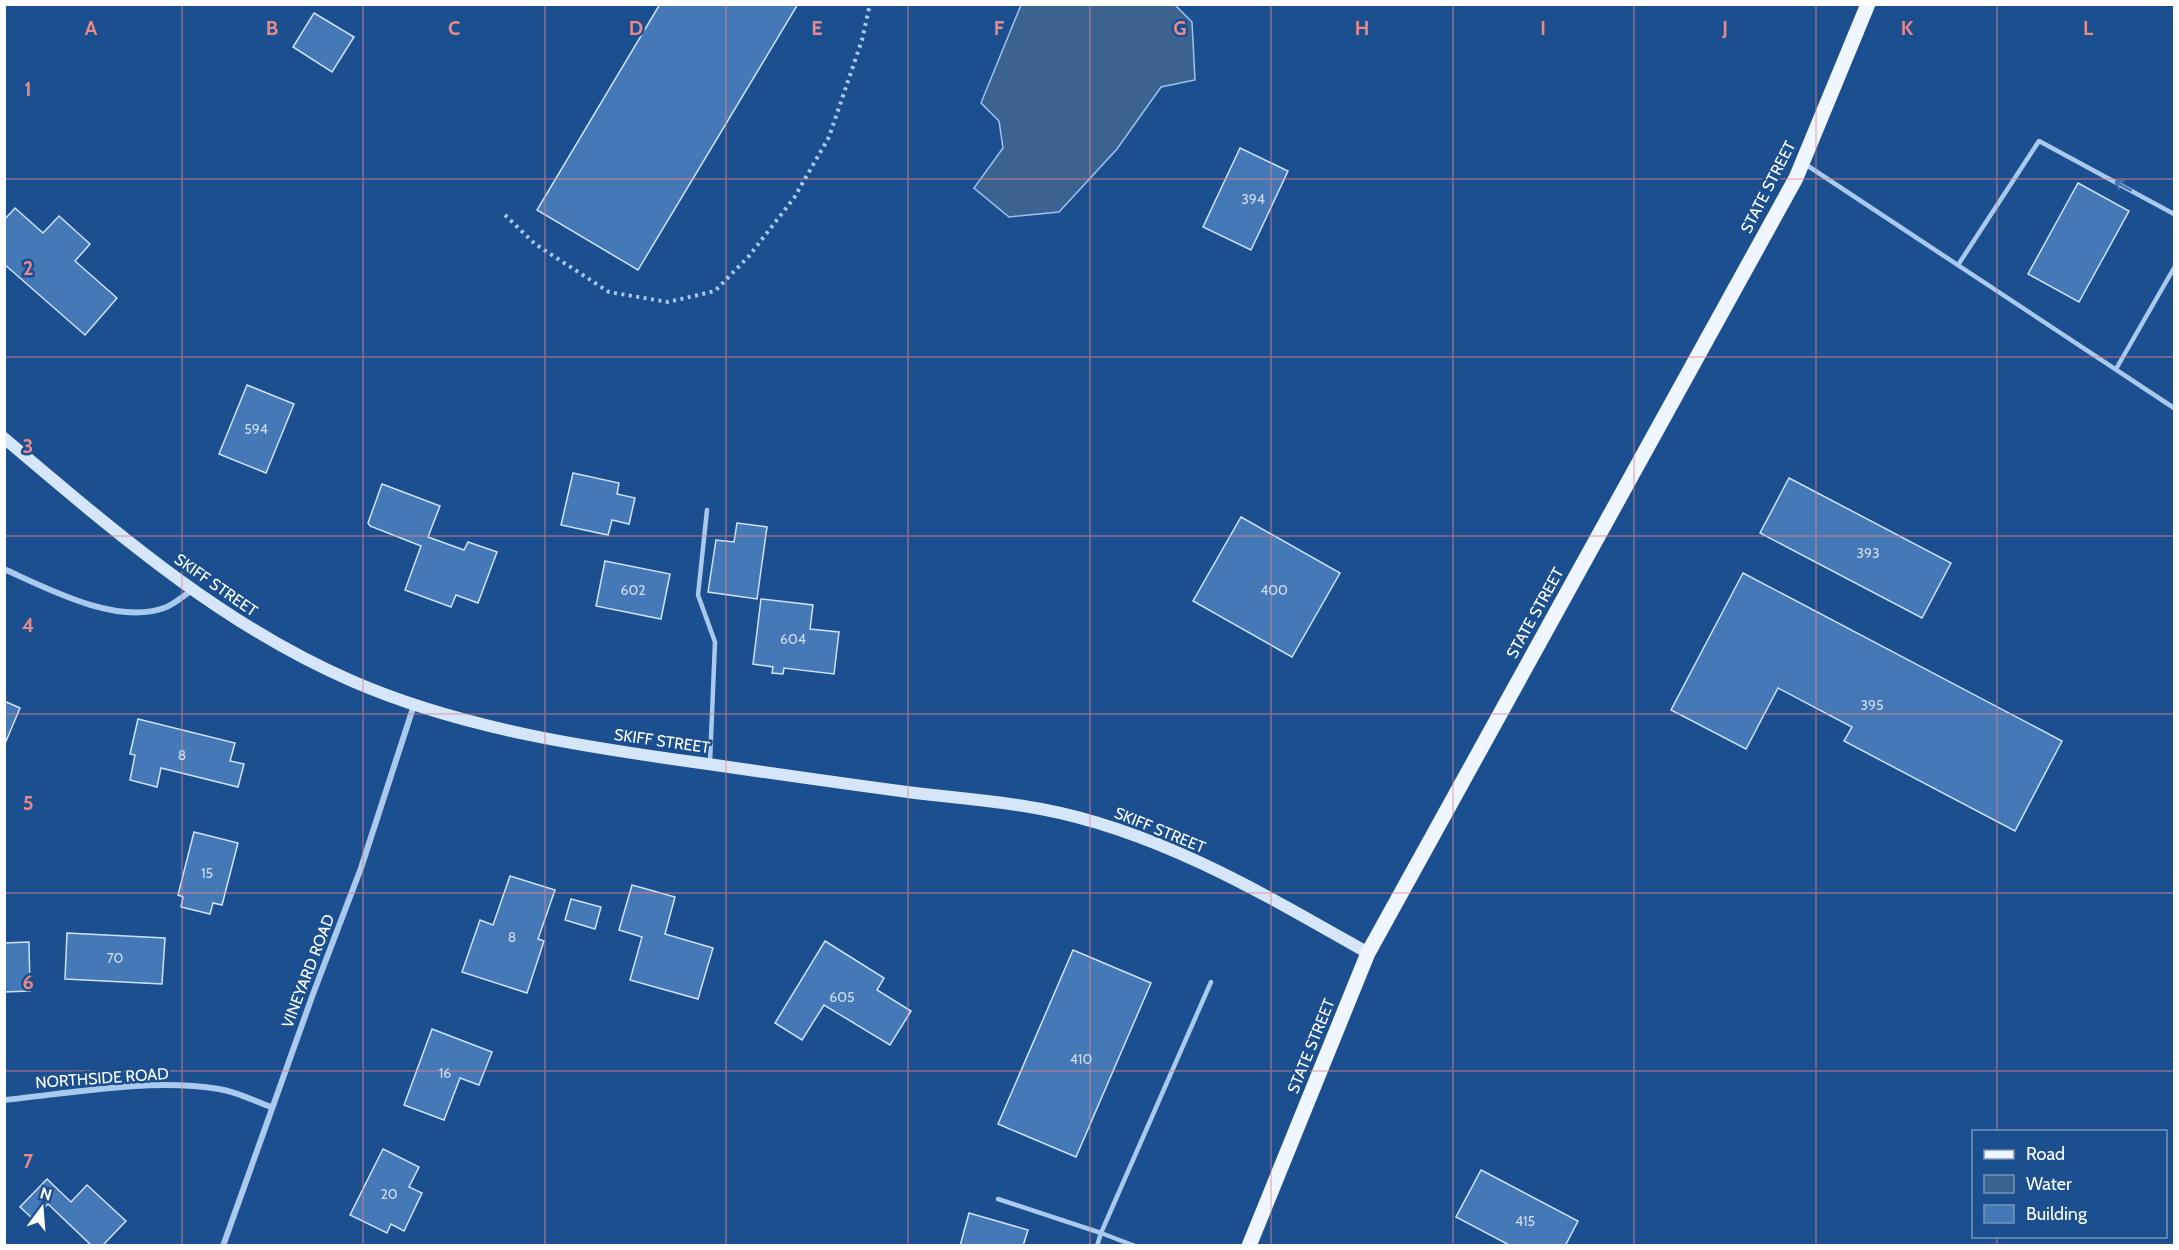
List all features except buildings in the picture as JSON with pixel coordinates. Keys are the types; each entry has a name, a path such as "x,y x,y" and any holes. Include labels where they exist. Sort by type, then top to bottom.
{"main road":[{"name":"STATE STREET","path":"1249,1245 1368,953 1774,217 1802,163 1868,4"},
{"name":"SKIFF STREET","path":"4,438 191,591 286,650 354,682 414,704 508,730 626,753 826,782 1042,809 1118,828 1200,863 1297,912 1368,953"}],"street":[{"path":"4,569 68,598 134,614 165,608 191,591"},
{"name":"VINEYARD ROAD","path":"223,1245 271,1107 361,868 414,704"},
{"name":"NORTHSIDE ROAD","path":"4,1100 143,1086 180,1086 221,1089 271,1107"}],"lane":[{"path":"1958,265 2039,141 2175,214"},
{"path":"1802,163 2175,408"},
{"path":"2116,369 2175,268"},
{"path":"707,510 698,595 715,642 710,765"},
{"path":"1097,1245 1211,982"},
{"path":"998,1199 1135,1245"}],"path":[{"path":"505,214 535,244 609,292 668,302 715,291 749,256 794,198 829,137 862,40 870,4"}],"water":[{"path":"1021,5 1175,5 1192,22 1195,80 1161,87 1117,149 1059,212 1009,217 974,188 1003,148 999,121 981,103"}]}
